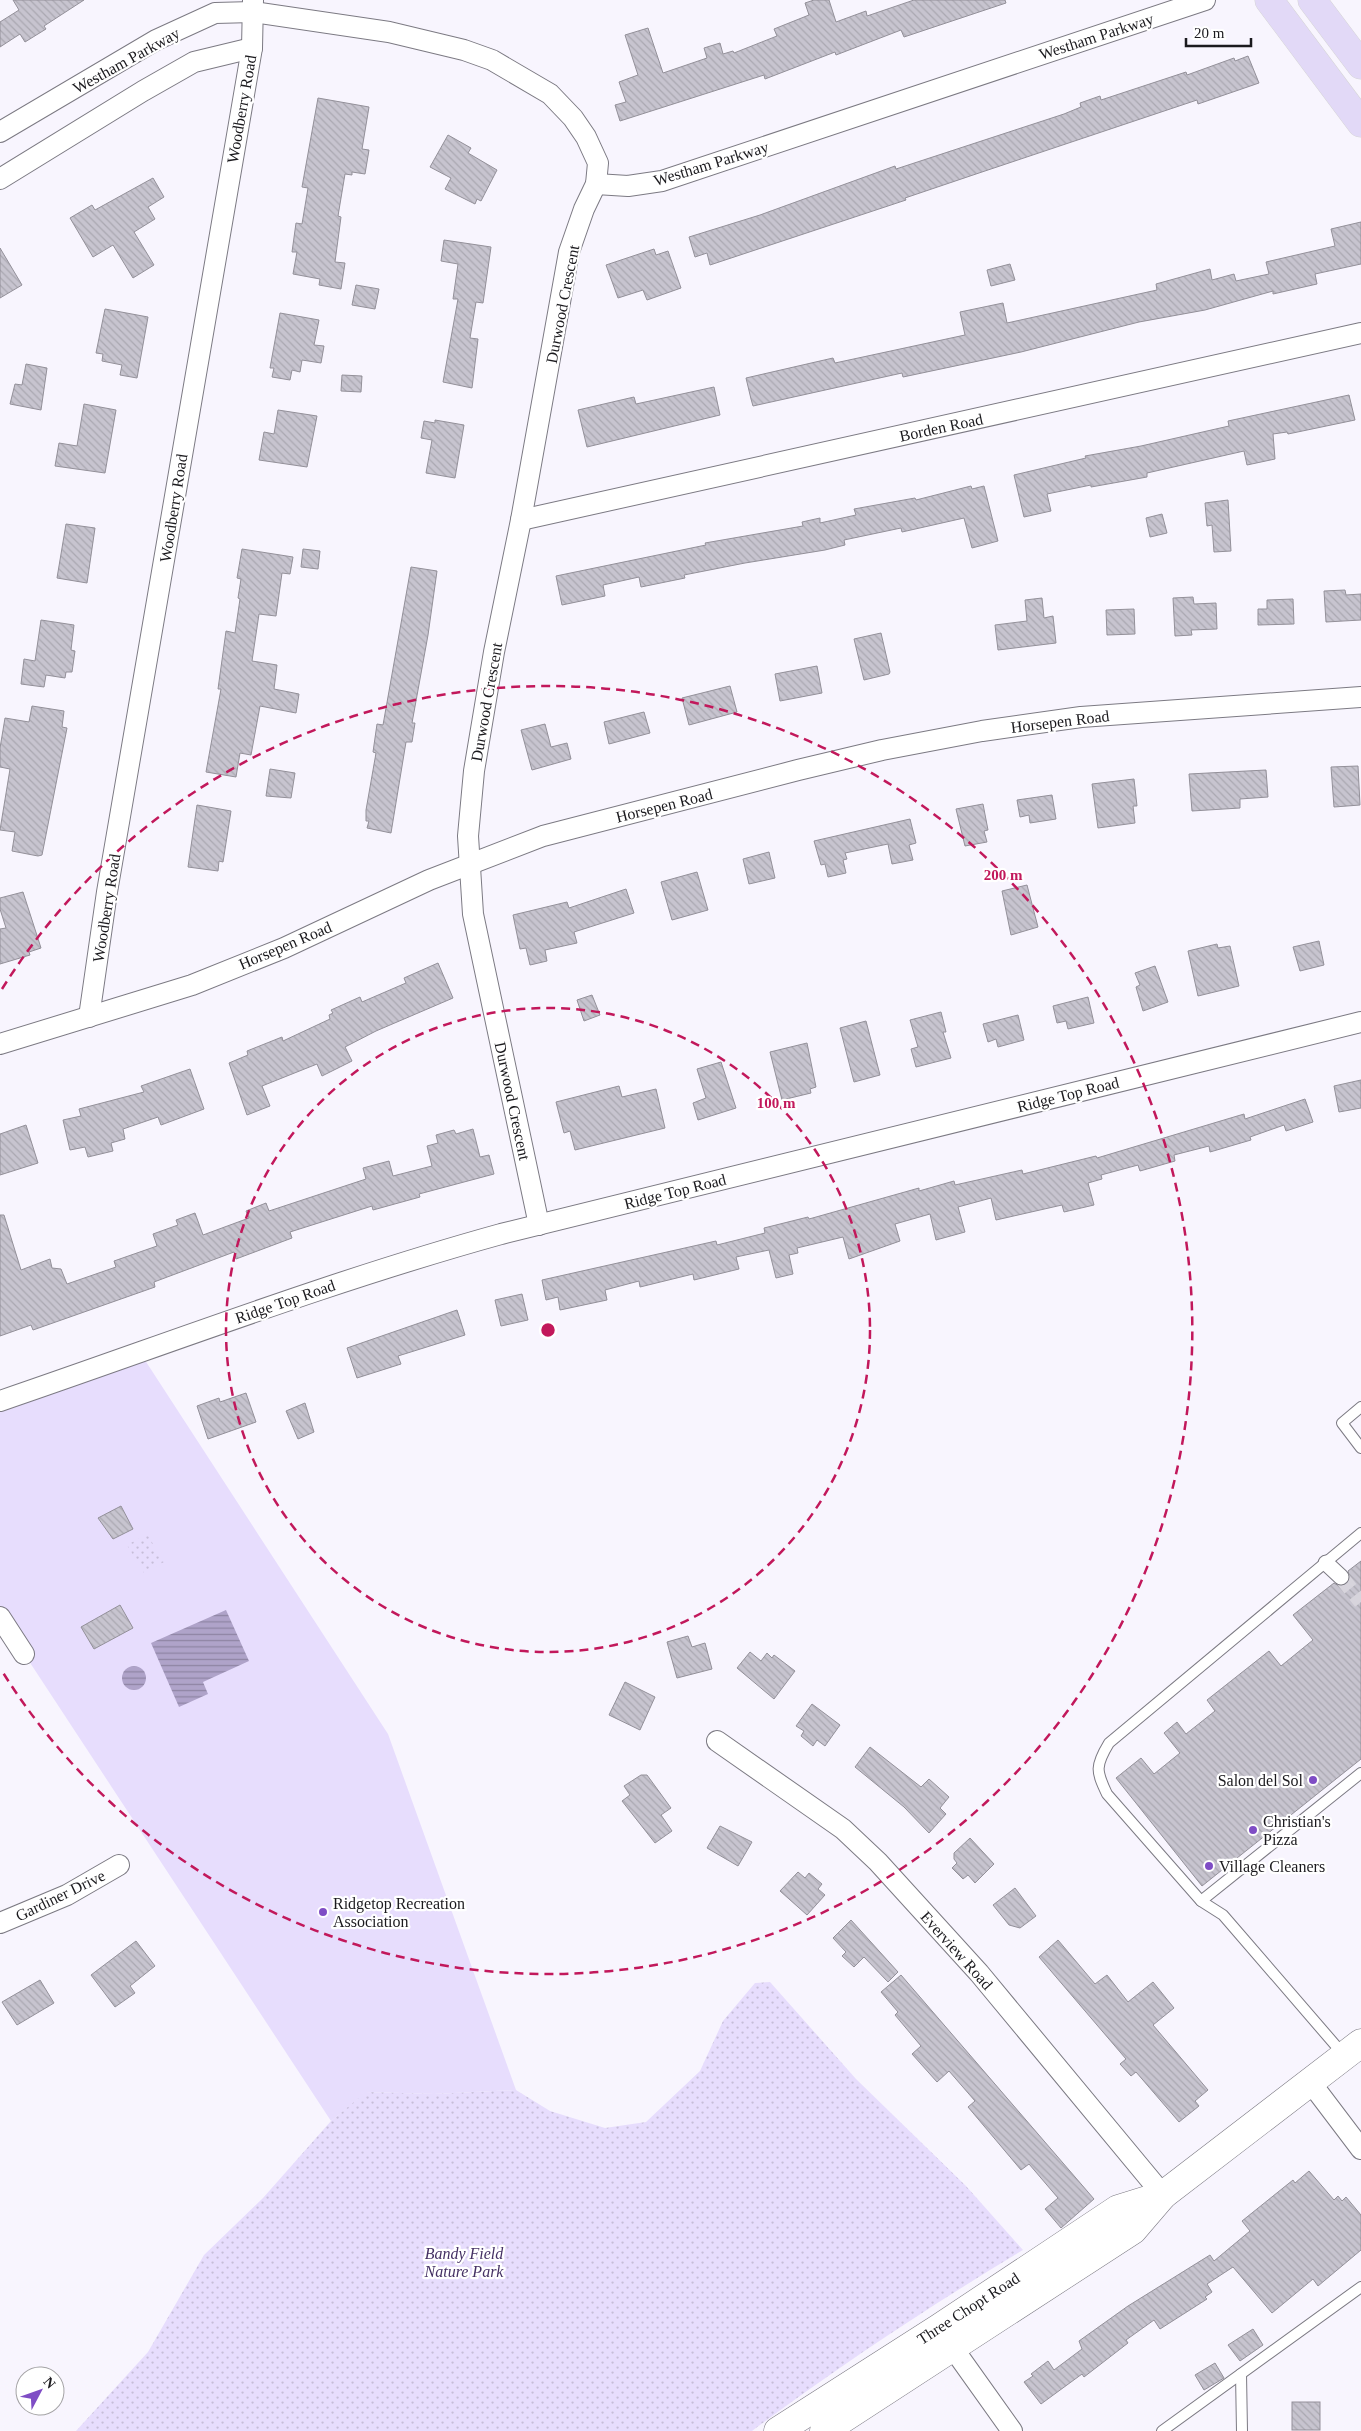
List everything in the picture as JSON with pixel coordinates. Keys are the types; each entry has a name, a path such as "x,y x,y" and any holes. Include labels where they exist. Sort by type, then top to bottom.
{"main road":[{"path":"1269,0 1361,123"},
{"path":"1312,0 1361,65"},
{"name":"Three Chopt Road","path":"824,2431 1118,2209 1163,2195 1353,2049"},
{"name":"Three Chopt Road","path":"778,2431 945,2338"}],"street":[{"name":"Westham Parkway","path":"0,132 156,40 215,13 253,6 389,32 464,50 492,60 550,94 572,118 586,137 598,163 596,184 628,186 662,181 1205,0"},
{"name":"Woodberry Road","path":"89,1017 107,892 252,48 253,6"},
{"path":"0,179 143,91 194,62 252,48"},
{"name":"Durwood Crescent","path":"539,1225 473,914 468,836 474,771 494,652 522,520 569,252 584,209 596,184"},
{"name":"Borden Road","path":"522,520 1361,333"},
{"name":"Horsepen Road","path":"0,1044 192,985 284,948 429,880 543,836 891,748 1081,717 1361,697"},
{"name":"Ridge Top Road","path":"0,1401 306,1293 418,1257 539,1225 1361,1022"},
{"path":"1326,1563 1341,1577"},
{"path":"0,1617 24,1654"},
{"name":"Everview Road","path":"717,1741 843,1829 878,1862 979,1973 1163,2195"},
{"name":"Gardiner Drive","path":"0,1923 66,1895 119,1865"},
{"path":"1311,2083 1361,2149"},
{"path":"945,2338 1012,2431"}],"lane":[{"path":"1361,1407 1342,1423 1361,1448"},
{"path":"1353,2049 1223,1915 1201,1901 1107,1794 1098,1775 1099,1760 1109,1743 1361,1533"},
{"path":"1201,1901 1361,1773"},
{"path":"1162,2431 1361,2287"},
{"path":"1241,2374 1242,2431"}],"green space":[{"name":"Ridgetop Recreation Association","path":"139,1351 388,1734 516,2090 434,2094 367,2092 331,2121 0,1617 0,1401"},
{"path":"147,1534 164,1562 144,1573 127,1545"},
{"name":"Bandy Field Nature Park","path":"770,1982 856,2079 966,2186 1023,2250 885,2337 752,2431 76,2431 148,2352 204,2255 263,2198 331,2121 366,2092 434,2094 516,2090 550,2111 605,2128 646,2122 700,2071 723,2021 755,1983"}],"shaded area":[{"path":"226,1610 249,1661 203,1682 208,1694 179,1707 151,1643"},
{"path":"134,1666 142,1670 146,1678 142,1686 134,1690 126,1686 122,1678 126,1670"}],"building":[{"path":"13,0 84,0 44,26 46,29 25,42 20,34 0,47 0,22 19,10"},
{"path":"814,0 829,0 836,22 866,11 867,16 914,0 1005,0 1006,3 904,37 901,30 836,55 835,52 765,79 764,75 620,121 615,105 626,102 619,82 638,75 625,35 648,28 663,73 707,58 704,48 720,43 723,54 733,51 734,53 777,36 774,29 809,15 805,3"},
{"path":"1248,56 1259,83 1198,104 1197,100 710,265 707,253 695,257 689,237 760,215 895,166 896,169 1064,114 1081,107 1080,103 1100,96 1101,100 1186,72 1187,75 1234,58 1235,61"},
{"path":"318,98 369,107 362,149 369,150 365,174 352,172 352,175 345,174 338,216 341,217 335,262 345,263 341,289 319,285 320,279 293,274 297,252 292,252 296,223 302,224 308,188 302,187"},
{"path":"448,135 471,148 468,153 497,170 481,201 477,199 475,204 445,189 451,178 430,167"},
{"path":"153,178 164,197 148,207 155,219 134,232 154,265 133,278 113,245 93,257 70,218 92,205 95,210"},
{"path":"1361,222 1361,264 1315,274 1317,284 1273,294 1273,291 1205,310 1139,322 1021,352 903,377 902,373 753,406 746,378 833,358 835,363 965,335 960,312 1003,303 1007,323 1157,290 1156,284 1210,269 1212,280 1234,274 1236,281 1269,274 1266,262 1335,246 1331,229"},
{"path":"444,240 491,247 483,303 476,302 470,338 478,339 472,388 443,382 458,299 453,299 458,264 441,261"},
{"path":"0,248 22,285 0,298"},
{"path":"654,249 656,255 668,251 681,288 647,300 643,290 618,298 606,265"},
{"path":"1010,264 1015,280 991,286 987,270"},
{"path":"356,285 379,289 375,309 352,305"},
{"path":"105,309 148,317 137,378 120,375 122,365 102,361 103,354 96,353"},
{"path":"280,313 319,320 314,345 324,346 321,363 302,360 300,372 292,370 290,380 272,377 274,368 270,368"},
{"path":"26,364 47,368 41,410 10,404 15,384 22,385"},
{"path":"342,375 362,376 361,392 341,391"},
{"path":"714,387 720,415 587,447 578,410 634,397 636,404"},
{"path":"1349,395 1355,420 1288,434 1287,432 1273,434 1275,459 1247,465 1244,451 1147,473 1147,477 1047,494 1051,511 1024,517 1014,475 1086,458 1085,456 1141,446 1229,426 1228,421"},
{"path":"84,404 116,410 105,473 55,466 59,443 77,446"},
{"path":"278,410 317,416 307,467 259,460 264,432 274,434"},
{"path":"435,420 464,425 455,478 426,473 432,440 421,438 424,421 435,423"},
{"path":"971,486 972,489 984,486 998,541 972,548 964,518 902,532 901,528 844,540 845,545 825,550 684,575 685,578 641,587 639,577 603,585 605,596 562,605 556,576 706,545 705,543 803,526 802,522 820,518 820,523 856,515 854,509 915,498 916,500"},
{"path":"1228,500 1231,551 1214,552 1212,525 1207,526 1205,503"},
{"path":"1162,514 1167,533 1150,537 1146,518"},
{"path":"66,524 95,528 87,583 57,578"},
{"path":"242,549 293,557 290,574 282,573 276,616 259,614 252,661 277,665 274,689 299,694 296,713 260,706 251,755 240,753 236,777 206,772 221,689 218,689 226,631 235,633 241,579 237,578"},
{"path":"303,549 320,551 318,569 301,567"},
{"path":"411,567 437,571 428,635 412,723 415,723 412,742 406,742 391,833 367,828 369,821 366,821 366,810 376,753 373,752 377,724 383,725"},
{"path":"1345,590 1346,595 1361,594 1361,620 1326,622 1324,591"},
{"path":"1193,597 1194,604 1216,603 1217,629 1191,630 1192,635 1175,636 1173,598"},
{"path":"1042,598 1044,618 1053,616 1056,643 998,650 995,625 1027,621 1025,600"},
{"path":"1293,599 1294,624 1258,625 1258,609 1267,609 1267,600"},
{"path":"1134,609 1135,634 1107,635 1106,610"},
{"path":"41,620 74,625 71,650 75,651 72,672 66,672 65,678 46,675 44,687 21,684 24,659 35,661"},
{"path":"881,633 890,672 889,674 864,680 854,639"},
{"path":"817,666 822,693 780,701 775,674"},
{"path":"730,686 737,712 689,725 682,698"},
{"path":"32,706 64,711 62,727 67,728 42,855 38,856 12,851 15,832 0,830 10,769 0,767 0,748 5,718 29,722"},
{"path":"644,712 650,733 609,744 604,722"},
{"path":"545,724 551,747 567,743 571,759 532,770 521,730"},
{"path":"1358,766 1360,805 1334,807 1331,767"},
{"path":"270,769 295,773 291,798 266,796"},
{"path":"1266,770 1268,797 1240,799 1240,808 1192,811 1189,774"},
{"path":"1134,779 1137,806 1133,806 1135,823 1098,828 1092,784"},
{"path":"1052,795 1056,819 1030,823 1029,815 1020,817 1017,800"},
{"path":"983,804 988,830 984,831 987,842 965,846 956,809"},
{"path":"197,805 231,811 223,862 219,861 218,871 188,867"},
{"path":"910,819 916,843 909,845 913,860 892,864 888,844 845,853 847,859 843,860 846,873 828,877 825,864 821,865 814,841"},
{"path":"769,852 775,878 749,884 743,859"},
{"path":"697,872 708,910 672,920 661,882"},
{"path":"1027,885 1038,927 1011,935 1002,891"},
{"path":"626,889 634,913 574,932 577,943 545,950 547,961 530,965 526,948 520,949 513,915 567,902 569,908"},
{"path":"23,892 41,948 29,952 30,955 0,964 0,929 6,928 0,909 0,898"},
{"path":"1319,941 1324,965 1300,971 1293,947"},
{"path":"1217,944 1218,948 1230,946 1239,986 1198,996 1188,951"},
{"path":"438,963 453,998 376,1031 345,1047 352,1061 322,1076 317,1064 262,1086 270,1106 247,1115 229,1063 248,1055 247,1051 282,1037 283,1041 330,1019 329,1015 333,1013 331,1010 360,997 362,1002 406,983 404,978"},
{"path":"1155,966 1168,1002 1143,1011 1136,987 1140,985 1135,973"},
{"path":"592,995 600,1015 584,1021 577,1000"},
{"path":"1088,997 1094,1023 1068,1029 1066,1021 1057,1023 1053,1006"},
{"path":"941,1012 946,1032 943,1032 951,1058 916,1067 911,1049 918,1047 910,1020"},
{"path":"1018,1015 1024,1040 998,1047 996,1039 988,1042 983,1024"},
{"path":"866,1021 880,1075 854,1082 840,1028"},
{"path":"807,1043 816,1087 810,1089 811,1093 782,1100 770,1052"},
{"path":"721,1062 736,1108 698,1120 693,1103 706,1098 697,1069"},
{"path":"190,1069 204,1109 161,1125 158,1117 123,1129 125,1139 111,1143 113,1151 88,1157 85,1147 70,1150 63,1120 81,1116 79,1109 144,1092 141,1086"},
{"path":"1361,1080 1361,1108 1339,1112 1334,1086"},
{"path":"619,1086 622,1097 656,1089 665,1128 575,1150 570,1131 564,1133 556,1102"},
{"path":"1305,1099 1313,1122 1286,1131 1284,1125 1250,1137 1251,1140 1210,1152 1209,1146 1174,1155 1175,1161 1140,1171 1138,1165 1101,1175 1102,1179 1088,1183 1094,1205 1064,1212 1062,1205 996,1220 991,1198 958,1207 965,1232 936,1240 930,1214 895,1224 900,1241 849,1259 843,1237 797,1248 798,1253 789,1255 793,1274 776,1278 769,1250 736,1257 739,1269 694,1280 693,1274 640,1287 639,1281 605,1290 607,1300 560,1310 558,1297 546,1300 542,1280 716,1241 717,1245 765,1233 764,1228 808,1217 809,1219 919,1188 919,1191 954,1181 955,1185 1022,1170 1023,1174 1096,1156 1097,1158 1244,1114 1245,1119"},
{"path":"26,1125 38,1163 0,1175 0,1134"},
{"path":"473,1129 480,1157 489,1155 494,1174 419,1194 420,1197 373,1210 372,1206 290,1232 292,1238 236,1259 234,1252 154,1282 155,1287 33,1330 31,1325 0,1336 0,1215 4,1215 21,1270 50,1259 52,1268 61,1269 67,1284 116,1267 114,1261 157,1246 153,1234 178,1225 176,1220 195,1213 203,1235 249,1218 246,1211 266,1203 269,1211 366,1179 363,1168 389,1161 393,1176 432,1166 427,1146 438,1143 436,1135 454,1130 456,1134"},
{"path":"522,1294 528,1320 501,1326 495,1300"},
{"path":"457,1310 465,1335 398,1356 401,1364 357,1378 347,1348"},
{"path":"246,1393 256,1422 208,1439 197,1406 219,1398 220,1402"},
{"path":"305,1403 314,1432 298,1439 286,1411"},
{"path":"121,1506 133,1529 113,1539 98,1518"},
{"path":"1361,1561 1361,1759 1202,1886 1116,1778 1141,1758 1154,1774 1180,1753 1164,1733 1177,1722 1186,1734 1215,1711 1207,1700 1269,1651 1281,1666 1313,1640 1293,1615 1334,1583 1339,1586 1347,1584 1350,1579 1348,1571"},
{"path":"120,1605 133,1628 94,1649 81,1627"},
{"path":"688,1636 692,1647 705,1643 712,1669 677,1678 667,1642"},
{"path":"750,1652 761,1661 767,1653 772,1658 774,1655 795,1671 774,1699 737,1668"},
{"path":"625,1682 655,1697 640,1730 609,1715"},
{"path":"812,1704 840,1725 825,1746 817,1740 813,1746 801,1736 804,1731 796,1726"},
{"path":"870,1747 921,1787 929,1779 949,1797 940,1808 946,1814 929,1833 904,1807 855,1767"},
{"path":"641,1775 647,1775 671,1808 661,1815 672,1831 655,1843 622,1801 630,1795 624,1786"},
{"path":"720,1826 752,1842 738,1866 707,1848"},
{"path":"970,1838 994,1864 975,1883 968,1875 963,1879 952,1868 957,1863 954,1859 954,1853"},
{"path":"798,1872 805,1878 809,1873 822,1884 818,1889 825,1895 807,1915 780,1891"},
{"path":"1015,1888 1036,1916 1020,1928 1009,1925 993,1905"},
{"path":"851,1920 898,1972 888,1982 864,1957 854,1967 842,1956 846,1952 833,1938"},
{"path":"1058,1940 1095,1984 1107,1975 1128,2002 1153,1982 1174,2008 1153,2025 1208,2090 1195,2101 1199,2106 1179,2122 1136,2072 1131,2076 1120,2064 1126,2059 1039,1957"},
{"path":"136,1941 155,1966 130,1986 135,1993 115,2007 91,1975"},
{"path":"901,1975 1094,2199 1061,2228 1045,2209 1058,2198 1029,2164 1021,2170 968,2107 975,2101 949,2071 937,2082 912,2054 921,2046 895,2015 898,2012 881,1992"},
{"path":"40,1980 54,2003 17,2025 2,2002"},
{"path":"1309,2171 1334,2200 1338,2196 1342,2201 1346,2197 1361,2215 1361,2250 1318,2286 1313,2279 1272,2313 1233,2267 1207,2284 1212,2292 1205,2297 1207,2299 1160,2329 1154,2320 1126,2340 1128,2343 1084,2377 1082,2374 1041,2404 1024,2382 1033,2376 1031,2374 1048,2361 1054,2370 1082,2349 1079,2341 1128,2306 1210,2255 1214,2261 1250,2231 1242,2221 1293,2180 1295,2183"},
{"path":"1253,2329 1263,2345 1240,2361 1228,2345"},
{"path":"1215,2363 1224,2378 1204,2390 1195,2375"},
{"path":"1292,2402 1320,2402 1320,2430 1292,2430"}],"tunnel":[{"path":"1341,1577 1361,1602"}],"place":[{"name":"Salon del Sol","path":"1313,1780"},
{"name":"Christian's Pizza","path":"1253,1830"},
{"name":"Village Cleaners","path":"1209,1866"},
{"name":"Ridgetop Recreation Association","path":"323,1912"}]}
